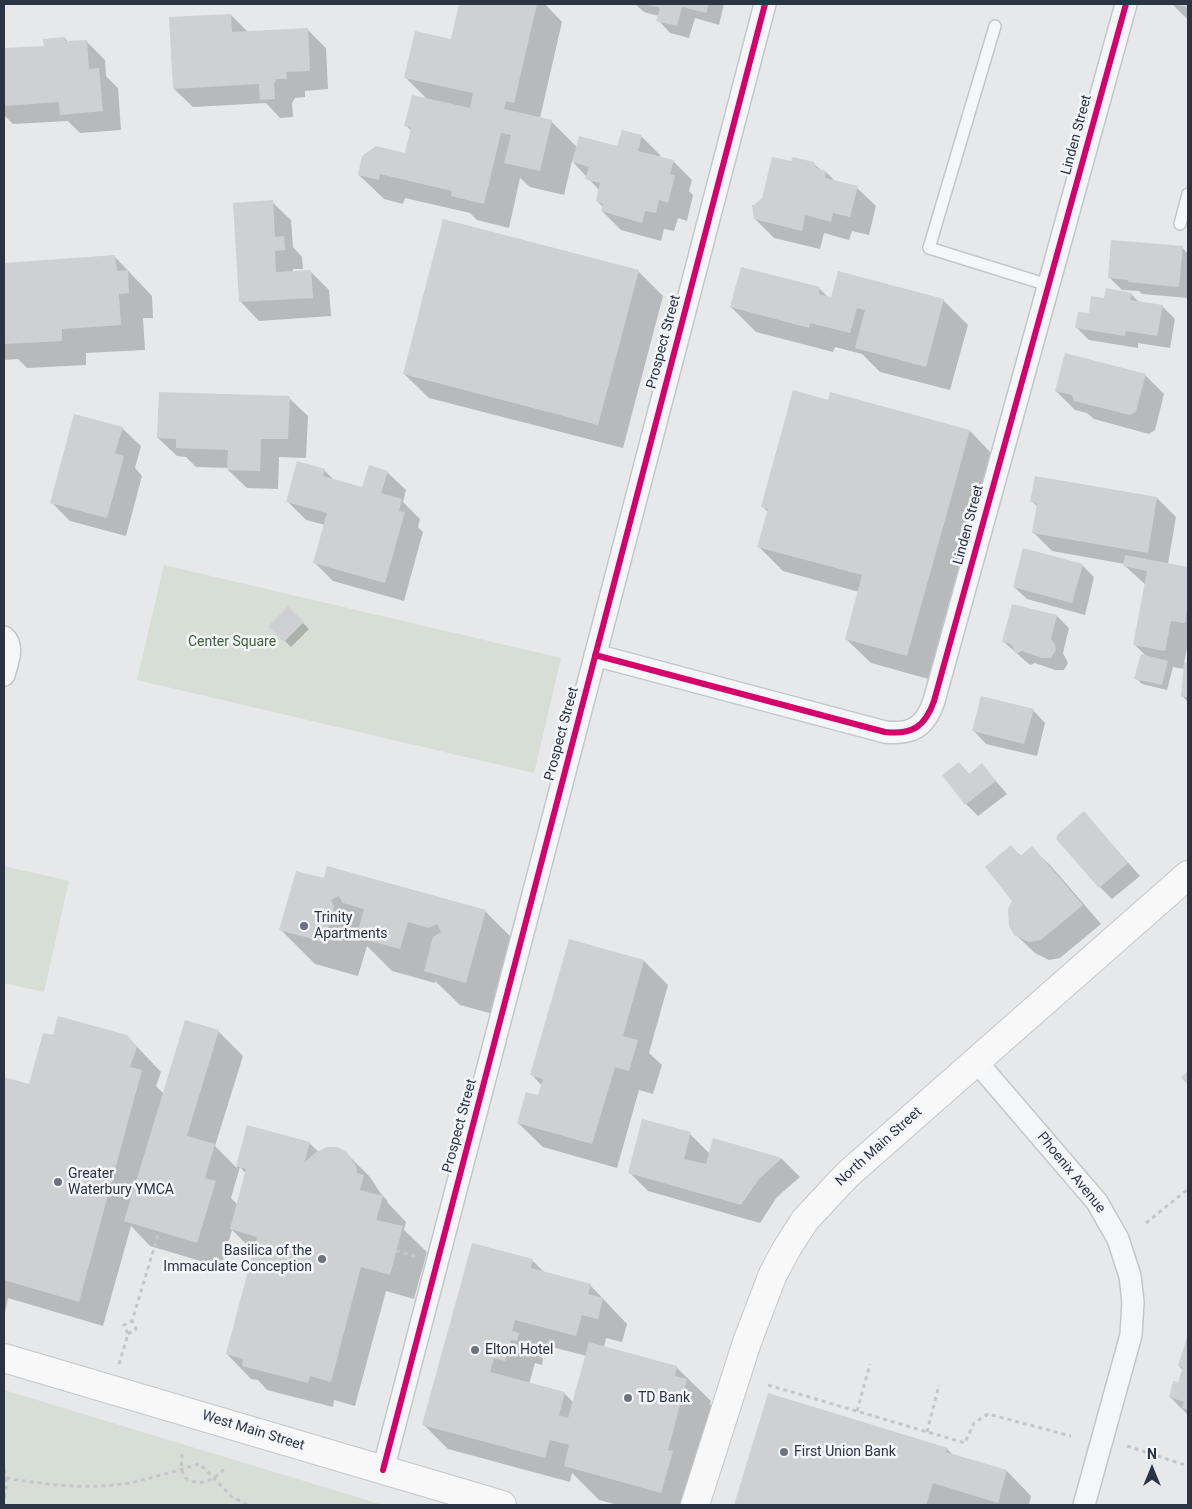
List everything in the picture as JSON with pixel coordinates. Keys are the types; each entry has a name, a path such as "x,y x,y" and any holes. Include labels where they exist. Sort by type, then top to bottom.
{"main road":[{"name":"North Main Street","path":"695,1505 753,1326 774,1274 795,1234 817,1206 847,1175 1188,875"},
{"name":"West Main Street","path":"4,1358 502,1505"}],"street":[{"name":"Prospect Street","path":"382,1470 765,4"},
{"name":"Linden Street","path":"595,654 885,732 898,734 917,728 930,711 934,701 1126,4"},
{"path":"4,675 10,646 6,638"},
{"name":"Phoenix Avenue","path":"976,1061 1096,1202 1118,1240 1130,1276 1133,1302 1131,1335 1084,1505"}],"lane":[{"path":"994,26 929,248 1048,285"},
{"path":"1180,224 1188,194"}],"path":[{"path":"1146,1223 1188,1189"},
{"path":"128,1334 136,1329 132,1321 158,1235"},
{"path":"396,1251 417,1257"},
{"path":"112,1390 128,1334 124,1325 132,1321"},
{"path":"857,1411 870,1364"},
{"path":"768,1385 965,1443 974,1424 988,1414 1071,1436"},
{"path":"927,1432 939,1385"},
{"path":"1127,1446 1188,1466"},
{"path":"182,1454 182,1469 187,1480 200,1483 213,1479 226,1467"},
{"path":"6,1478 47,1485 86,1486 130,1482 200,1464 232,1497 248,1505"},
{"path":"4,1470 7,1484 4,1500"}],"green space":[{"name":"Center Square","path":"164,565 561,658 534,773 137,680"},
{"path":"4,866 69,881 44,992 4,983"},
{"path":"4,1390 383,1505 4,1505"}],"building":[{"path":"459,4 537,4 514,103 506,101 504,109 552,120 540,171 504,163 511,135 501,133 484,204 451,196 452,191 380,174 379,180 358,175 362,156 376,146 405,153 411,128 404,126 412,95 470,108 473,93 404,78 415,31 451,39"},
{"path":"645,4 709,4 706,13 682,7 677,26 656,21 660,8"},
{"path":"1188,4 1188,7 1175,5"},
{"path":"231,14 232,32 308,28 310,71 286,72 287,79 276,79 274,84 275,99 260,100 259,84 173,89 169,17"},
{"path":"65,37 65,41 87,40 89,69 99,68 103,111 60,115 59,102 4,106 4,48 44,46 43,39"},
{"path":"622,130 642,135 638,151 674,160 670,174 675,175 668,203 659,200 656,213 645,211 642,223 601,211 603,204 596,201 600,183 585,179 589,167 572,162 579,136 617,146"},
{"path":"772,157 791,161 793,157 814,162 816,168 826,171 825,178 858,186 850,217 833,213 831,222 805,215 802,231 754,219 752,205 762,198"},
{"path":"273,200 275,237 284,236 285,250 275,251 276,272 311,270 313,298 239,302 233,203"},
{"path":"443,219 639,270 598,425 403,374"},
{"path":"1111,240 1183,246 1179,287 1108,278"},
{"path":"115,255 117,271 128,270 129,293 119,294 121,325 62,329 62,341 4,344 4,263"},
{"path":"741,267 820,287 819,294 831,297 838,271 944,299 926,367 855,348 865,310 857,308 850,333 810,323 809,328 730,307"},
{"path":"1106,288 1132,293 1130,300 1163,305 1157,336 1126,331 1125,336 1075,328 1078,312 1089,313 1091,296 1104,298"},
{"path":"1065,353 1146,374 1136,411 1130,415 1074,401 1072,395 1055,391"},
{"path":"793,390 828,400 830,392 970,430 907,656 845,639 862,575 757,547 768,509 761,507"},
{"path":"159,392 290,396 288,439 261,439 260,471 227,470 228,450 176,448 176,439 157,438"},
{"path":"74,414 123,427 115,453 124,456 107,518 50,503"},
{"path":"297,461 325,469 323,476 362,487 369,465 388,471 381,493 402,499 399,511 405,512 385,583 313,563 327,513 286,502"},
{"path":"1035,476 1157,497 1148,553 1032,533 1037,503 1030,502"},
{"path":"1023,548 1083,564 1072,603 1013,587"},
{"path":"1125,555 1188,567 1188,604 1185,623 1171,621 1165,651 1133,645 1147,571 1123,566"},
{"path":"1012,604 1057,615 1051,639 1056,650 1051,658 1042,658 1022,651 1016,654 1011,644 1002,642"},
{"path":"288,606 304,622 284,642 268,626"},
{"path":"1141,654 1168,661 1162,685 1134,679"},
{"path":"1184,662 1188,662 1188,697 1181,697"},
{"path":"981,696 1034,709 1024,744 972,731"},
{"path":"959,762 969,774 982,763 996,781 965,805 942,775"},
{"path":"1084,811 1128,863 1099,888 1056,839 1058,834"},
{"path":"1011,845 1020,856 1032,846 1083,905 1041,940 1029,942 1014,935 1009,926 1008,909 1012,901 985,867"},
{"name":"Trinity Apartments","path":"327,866 486,910 466,983 424,971 433,937 441,932 437,924 429,928 408,922 400,949 356,937 364,909 343,903 339,896 331,900 334,906 324,942 279,930 296,871 324,878"},
{"path":"569,939 644,960 623,1036 638,1040 629,1071 615,1067 592,1144 517,1123 526,1092 538,1095 543,1079 530,1075"},
{"name":"Greater Waterbury YMCA","path":"58,1016 127,1035 137,1047 130,1067 142,1070 79,1302 4,1280 4,1077 29,1084 43,1033 53,1035"},
{"path":"185,1020 219,1030 187,1136 215,1144 205,1178 216,1181 197,1243 124,1221"},
{"path":"1188,1071 1188,1085 1181,1077"},
{"path":"642,1119 691,1132 684,1159 706,1164 713,1138 782,1158 759,1179 741,1205 628,1173"},
{"name":"Basilica of the Immaculate Conception","path":"247,1125 310,1142 304,1163 316,1152 327,1147 337,1147 346,1151 356,1166 357,1173 364,1175 360,1190 383,1196 376,1220 403,1226 390,1275 361,1267 331,1382 310,1376 308,1383 242,1366 243,1359 226,1354 257,1237 230,1229 246,1169 236,1166"},
{"name":"Elton Hotel","path":"472,1243 533,1259 531,1268 591,1284 588,1294 603,1298 598,1319 582,1315 576,1336 515,1320 512,1331 519,1333 517,1341 511,1340 505,1361 494,1358 490,1372 565,1392 559,1415 568,1418 589,1342 677,1366 675,1376 687,1379 668,1450 673,1451 661,1493 564,1466 569,1445 550,1440 545,1458 422,1425"},
{"path":"1188,1334 1188,1410 1182,1408 1184,1402 1169,1397 1173,1381 1178,1382 1183,1367 1178,1366"},
{"path":"768,1393 948,1448 946,1452 1007,1470 998,1503 933,1483 926,1505 734,1505"}],"cycle path":[{"path":"383,1470 765,4"},
{"path":"595,655 885,732 903,732 922,723 934,701 1126,4"}],"place":[{"name":"Trinity Apartments","path":"304,926"},
{"name":"Greater Waterbury YMCA","path":"58,1182"},
{"name":"Basilica of the Immaculate Conception","path":"322,1259"},
{"name":"Elton Hotel","path":"475,1350"},
{"name":"TD Bank","path":"628,1398"},
{"name":"First Union Bank","path":"784,1452"}]}
